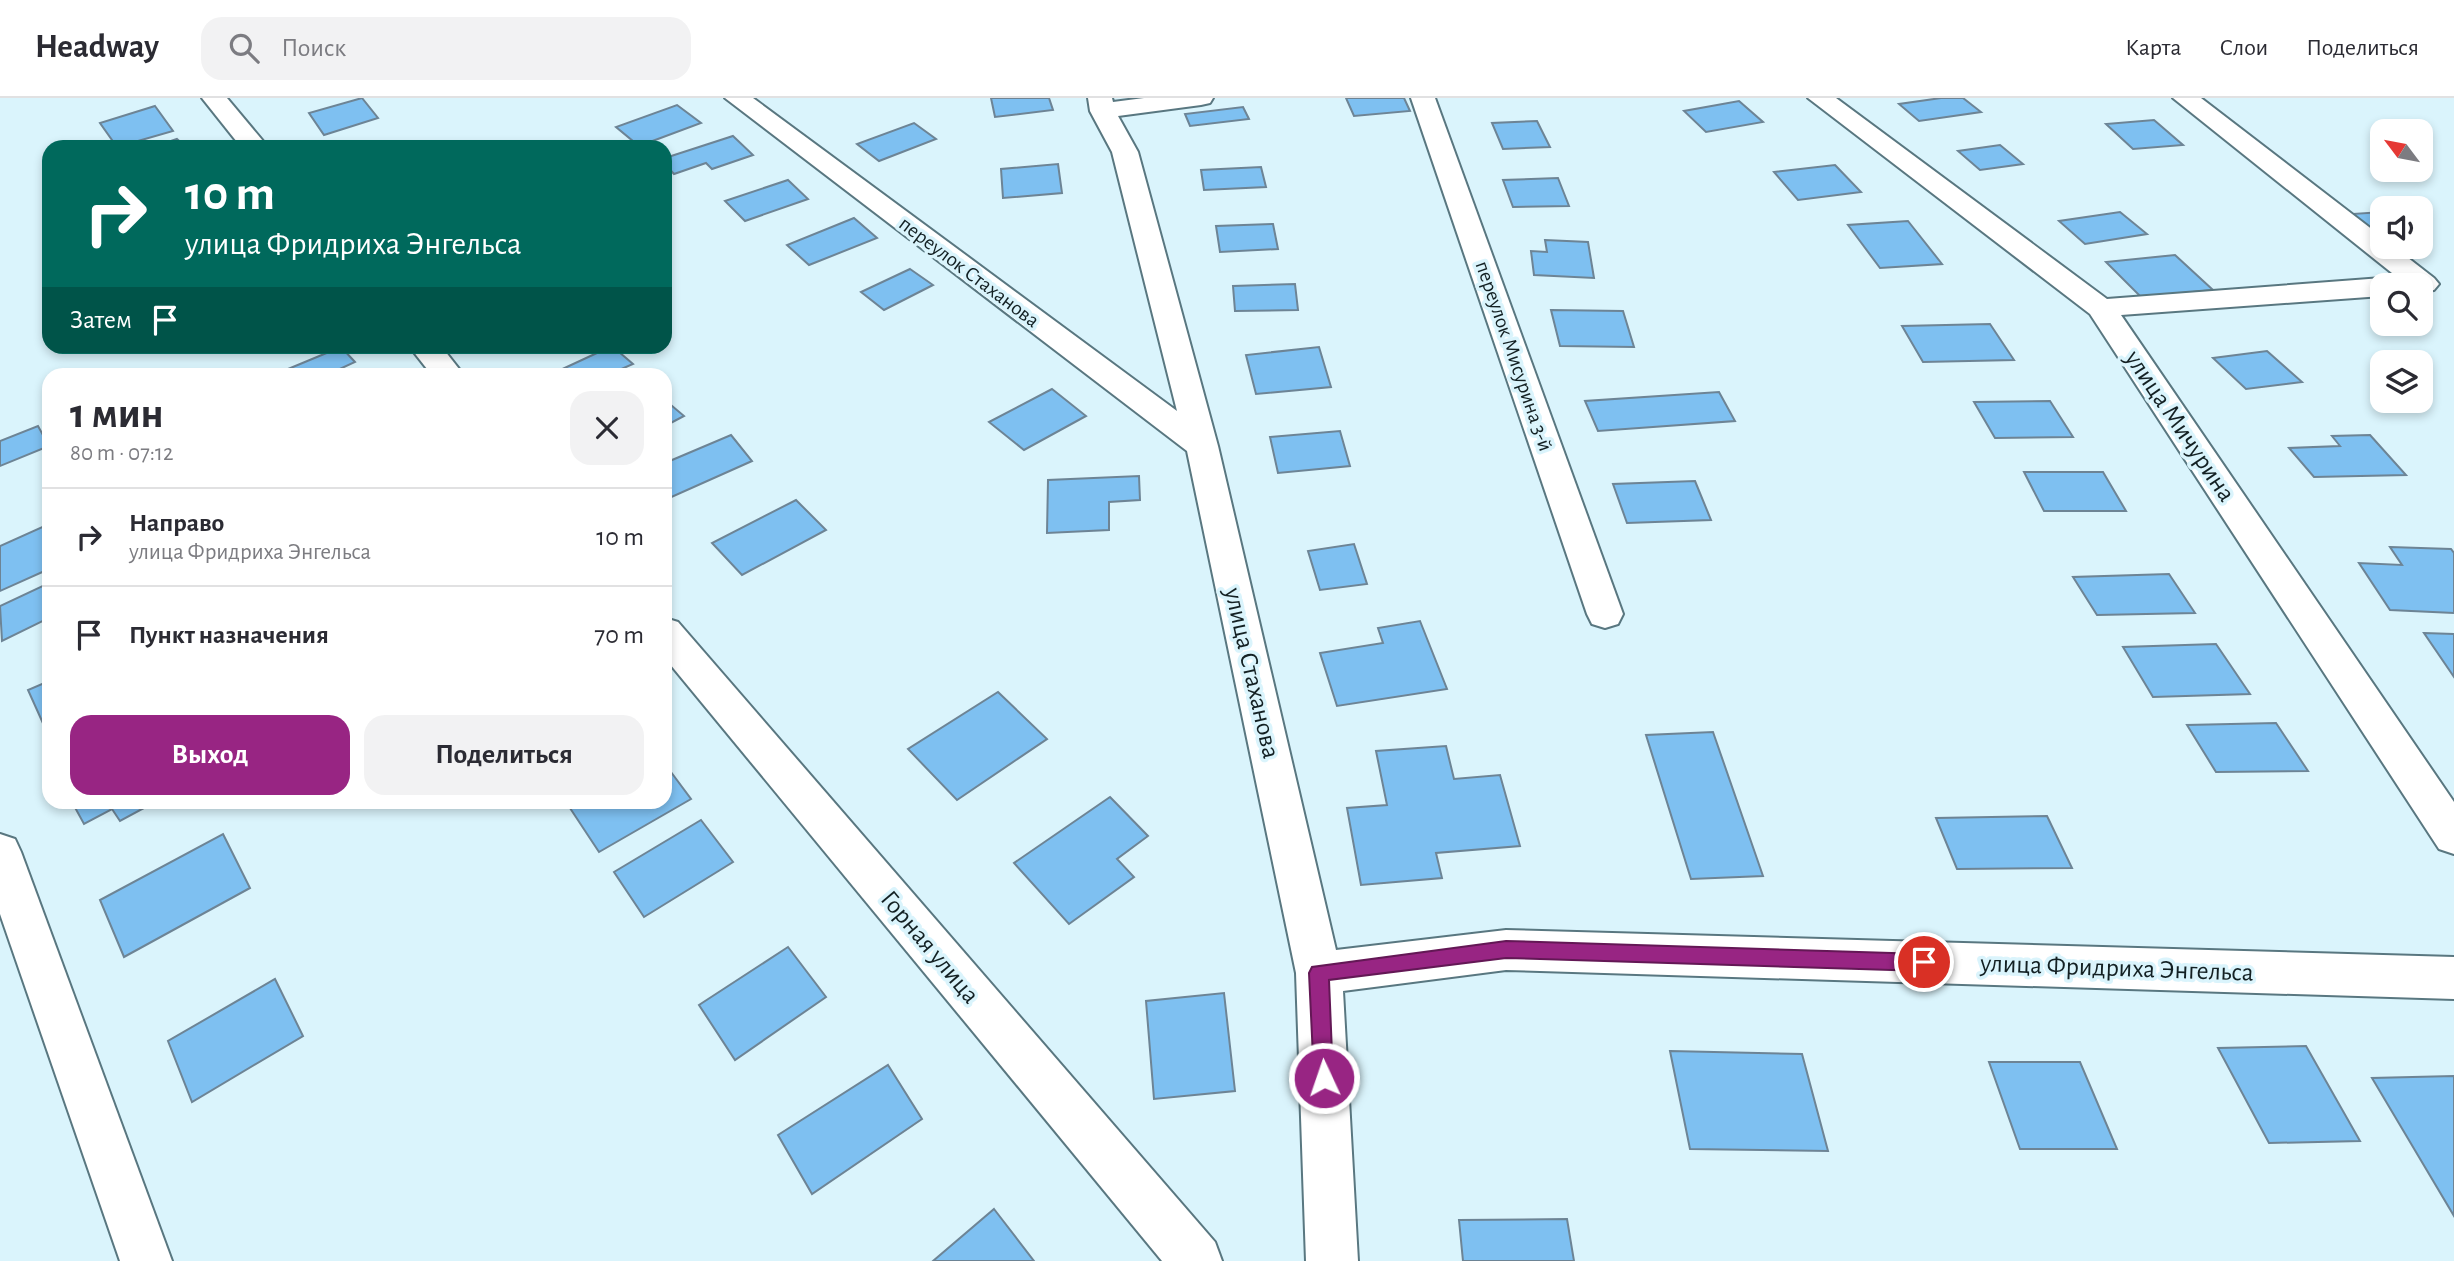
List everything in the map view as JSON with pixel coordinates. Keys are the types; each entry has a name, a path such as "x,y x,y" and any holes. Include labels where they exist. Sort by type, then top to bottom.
{"street":[{"path":"214,98 249,140"},
{"name":"переулок Стаханова","path":"737,98 1202,446"},
{"path":"1101,105 1201,98"},
{"name":"переулок Мисурина 3-й","path":"1423,98 1605,614"},
{"name":"улица Мичурина","path":"1820,98 2101,308 2454,836"},
{"path":"2185,98 2401,273"},
{"name":"улица Стаханова","path":"1101,105 1125,152 1202,446 1319,973 1332,1261"},
{"path":"2433,283 2454,280"},
{"path":"2101,308 2370,288"},
{"path":"431,354 442,368"},
{"name":"Горная улица","path":"672,640 1196,1261"},
{"path":"0,852 146,1261"},
{"name":"улица Фридриха Энгельса","path":"1319,973 1506,950 2454,978"}],"building":[{"path":"362,98 378,118 324,135 309,113"},
{"path":"991,98 1049,98 1053,110 995,117"},
{"path":"1346,98 1404,98 1410,111 1354,116"},
{"path":"1963,98 1981,112 1919,121 1899,104"},
{"path":"1739,101 1763,122 1706,132 1684,111"},
{"path":"677,105 701,123 655,140 632,140 616,127"},
{"path":"155,106 173,131 142,140 112,140 100,123"},
{"path":"1243,107 1249,119 1190,126 1185,114"},
{"path":"2154,120 2183,145 2133,149 2106,124"},
{"path":"1537,121 1550,147 1503,149 1492,123"},
{"path":"914,123 936,139 879,161 857,144"},
{"path":"733,136 753,155 712,169 706,163 674,174 672,156"},
{"path":"2000,145 2023,164 1980,170 1958,151"},
{"path":"1058,164 1062,193 1003,198 1001,169"},
{"path":"1835,165 1861,192 1798,200 1774,172"},
{"path":"1261,167 1266,187 1204,190 1201,170"},
{"path":"1558,178 1569,206 1513,207 1503,180"},
{"path":"788,180 808,199 745,221 725,201"},
{"path":"2120,212 2147,234 2085,244 2059,221"},
{"path":"2370,213 2370,228 2352,214"},
{"path":"854,218 877,238 809,265 787,245"},
{"path":"1908,221 1942,264 1880,268 1848,225"},
{"path":"1273,224 1278,249 1220,252 1216,226"},
{"path":"1545,240 1588,242 1594,278 1534,275 1531,251 1547,252"},
{"path":"2175,255 2213,290 2141,297 2106,262"},
{"path":"910,269 933,285 884,310 861,292"},
{"path":"1295,284 1298,310 1235,311 1233,286"},
{"path":"1551,310 1623,311 1634,347 1560,346"},
{"path":"1990,324 2014,360 1923,362 1902,326"},
{"path":"1319,347 1331,387 1256,394 1246,355"},
{"path":"2267,351 2302,382 2246,389 2213,358"},
{"path":"324,354 348,354 355,362 342,368 290,368"},
{"path":"595,354 621,354 633,364 624,368 565,368"},
{"path":"1052,389 1086,416 1024,450 989,422"},
{"path":"1719,392 1735,421 1598,431 1585,401"},
{"path":"2050,401 2073,437 1995,438 1974,402"},
{"path":"672,406 684,416 672,422"},
{"path":"38,426 42,433 42,449 0,466 0,441"},
{"path":"1340,431 1350,466 1278,473 1270,437"},
{"path":"731,435 752,461 672,497 672,460"},
{"path":"2370,435 2406,475 2314,477 2289,448 2340,446 2332,436"},
{"path":"2024,472 2103,472 2126,511 2044,511"},
{"path":"1139,476 1140,500 1109,502 1109,530 1047,533 1048,480"},
{"path":"1695,481 1711,520 1627,523 1613,484"},
{"path":"796,500 826,530 742,575 712,543"},
{"path":"42,527 42,572 0,591 0,546"},
{"path":"1354,544 1367,584 1320,590 1308,551"},
{"path":"2390,547 2451,549 2454,553 2454,613 2390,610 2359,563 2402,565"},
{"path":"2169,574 2195,613 2097,615 2073,577"},
{"path":"42,586 42,621 2,641 0,606"},
{"path":"1420,621 1447,689 1337,706 1320,653 1383,643 1378,628"},
{"path":"2424,633 2454,634 2454,677"},
{"path":"2216,644 2250,694 2153,697 2123,647"},
{"path":"42,684 42,721 28,690"},
{"path":"998,692 1047,739 957,800 908,749"},
{"path":"2276,723 2308,771 2216,772 2187,725"},
{"path":"1713,732 1763,876 1691,879 1646,735"},
{"path":"1446,746 1454,779 1500,775 1520,846 1436,853 1442,878 1361,885 1347,808 1387,805 1376,751"},
{"path":"672,773 691,799 599,852 571,809 672,809"},
{"path":"1110,797 1148,836 1117,859 1134,877 1069,924 1014,863"},
{"path":"76,809 112,809 84,824"},
{"path":"112,809 142,809 120,821"},
{"path":"2047,816 2072,868 1957,869 1936,818"},
{"path":"701,820 733,862 644,917 614,872"},
{"path":"223,834 250,888 124,957 100,900"},
{"path":"788,947 826,997 735,1060 699,1005"},
{"path":"275,979 303,1036 192,1102 168,1041"},
{"path":"1224,993 1235,1091 1154,1099 1146,1001"},
{"path":"2306,1046 2360,1141 2269,1143 2218,1048"},
{"path":"1670,1051 1802,1054 1828,1151 1690,1149"},
{"path":"1989,1062 2080,1062 2117,1149 2020,1149"},
{"path":"888,1065 922,1119 812,1194 778,1135"},
{"path":"2454,1076 2454,1216 2372,1078"},
{"path":"994,1209 1034,1261 933,1261"},
{"path":"1567,1219 1574,1261 1463,1261 1459,1220"}],"route":[{"path":"1324,1078 1319,973 1506,950 1924,962"}]}
